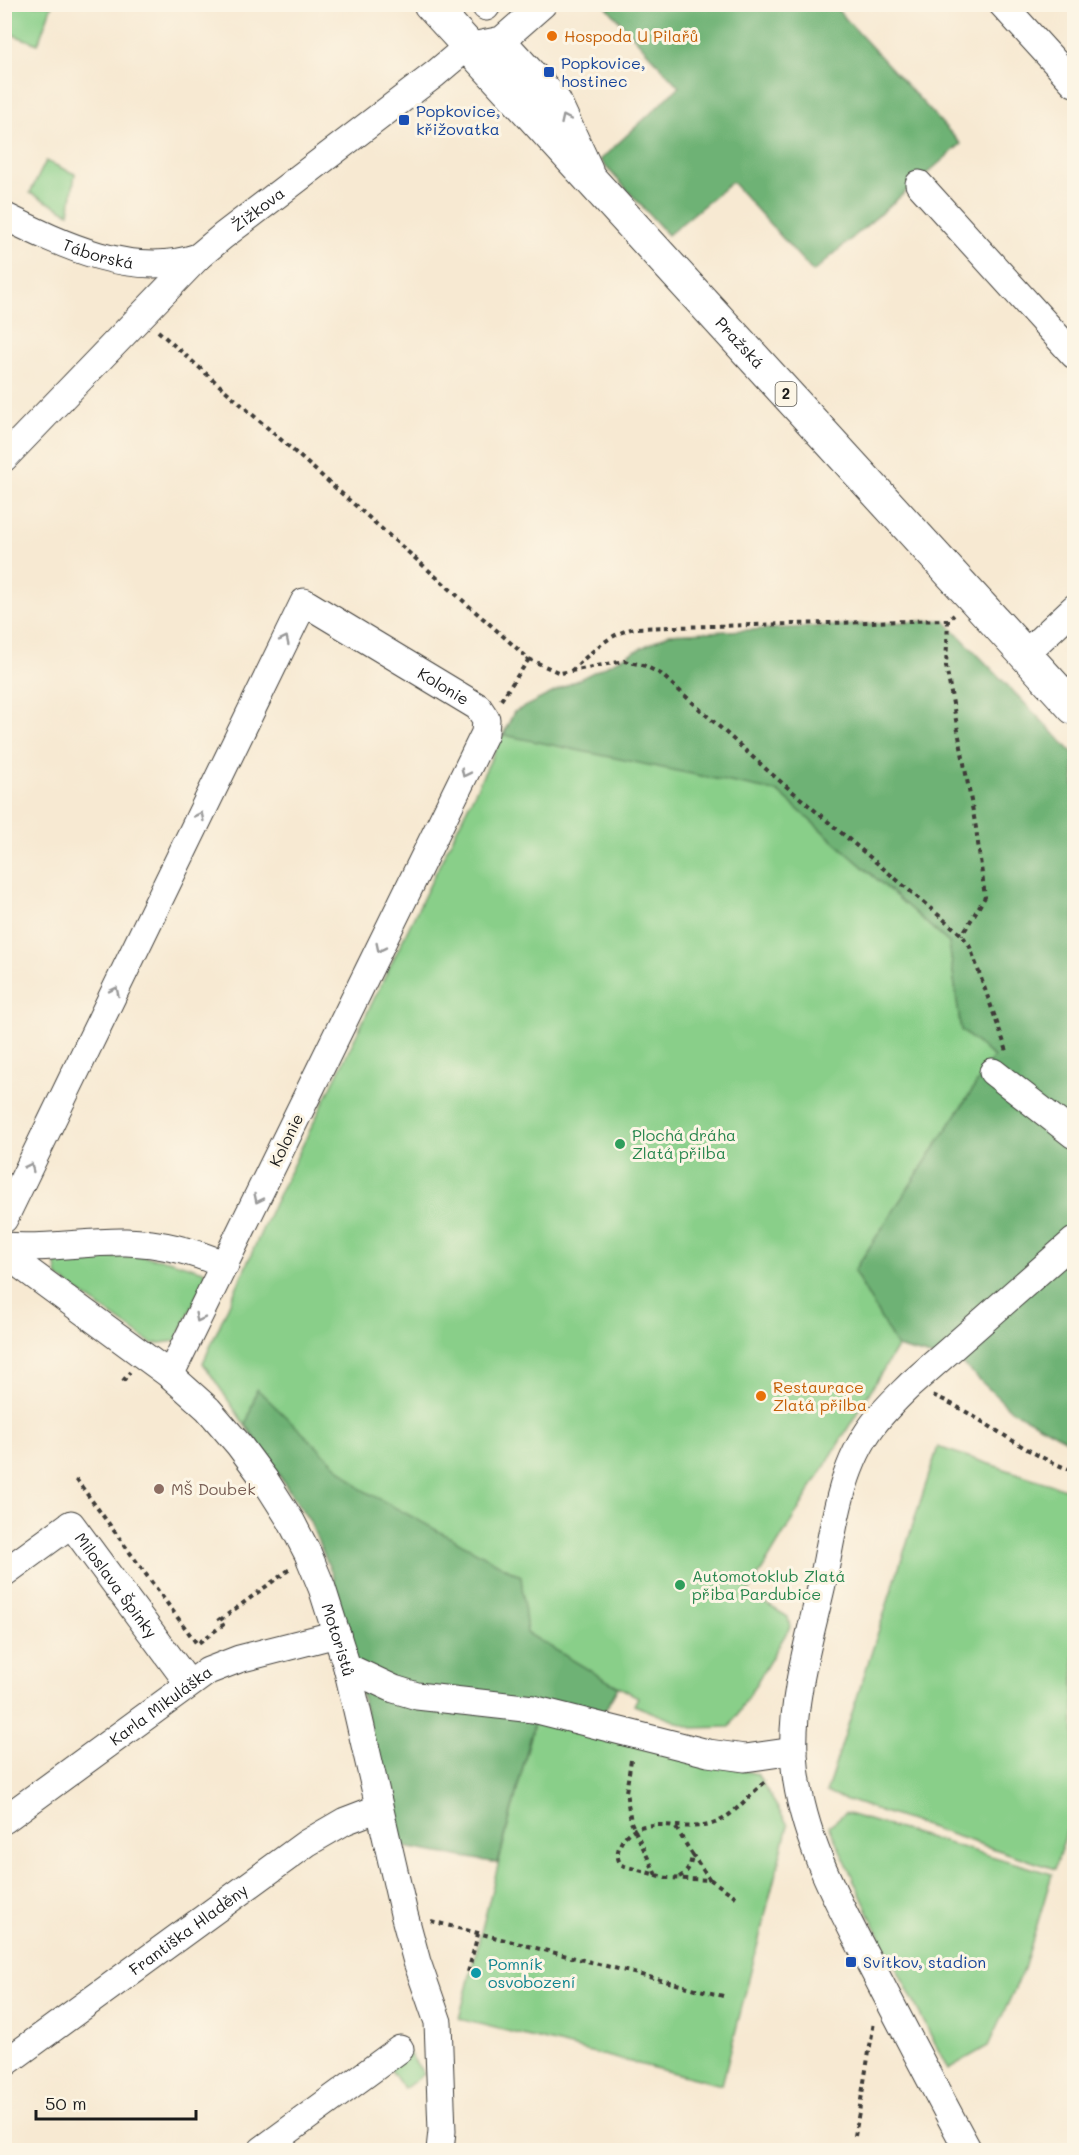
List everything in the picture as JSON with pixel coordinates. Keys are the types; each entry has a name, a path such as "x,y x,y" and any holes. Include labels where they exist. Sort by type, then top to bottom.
{"main road":[{"name":"Pražská","path":"430,4 467,48 1074,708"}],"street":[{"name":"Žižkova","path":"10,441 141,316 198,257 254,211 467,48 502,40 543,4"},
{"path":"1002,4 1074,83"},
{"path":"502,40 557,100 599,191"},
{"path":"919,184 1074,355"},
{"name":"Táborská","path":"4,216 82,252 121,260 166,264 198,257"},
{"path":"121,260 141,274 147,284 147,303 141,316"},
{"name":"Kolonie","path":"4,1219 304,602 478,707 483,712 487,725 225,1265"},
{"path":"1025,654 1074,608"},
{"path":"1001,1065 1074,1135"},
{"path":"968,2151 834,1895 806,1824 796,1785 795,1721 837,1511 857,1451 871,1426 889,1405 1074,1241"},
{"path":"4,1246 34,1248 124,1242 153,1244 186,1250 225,1265 171,1375"},
{"name":"Motoristů","path":"4,1253 171,1375 208,1409 239,1445 291,1521 322,1588 347,1667 404,1914 417,1962 438,2022 442,2131 440,2151"},
{"name":"Miloslava Špinky","path":"4,1573 71,1524 189,1684"},
{"name":"Karla Mikuláška","path":"4,1820 208,1671 222,1665 337,1634"},
{"path":"347,1667 372,1681 417,1696 533,1709 708,1753 745,1758 794,1751"},
{"name":"Františka Hladěny","path":"4,2064 307,1843 345,1821 379,1808"},
{"path":"262,2151 400,2049"}],"path":[{"path":"141,316 529,659 560,673 624,661 643,665 661,674 767,770 962,935 970,947 1001,1065"},
{"path":"570,672 608,638 620,631 635,628 948,620 973,598"},
{"path":"948,620 946,666 976,828 985,897 962,935"},
{"path":"506,694 529,659"},
{"path":"946,1400 1049,1462 1074,1471"},
{"path":"75,1479 197,1644 223,1625 219,1619 298,1563"},
{"path":"631,1760 626,1792 634,1829 656,1876"},
{"path":"711,1880 656,1876 621,1865 617,1859 617,1850 623,1837 640,1826 652,1824 700,1827 716,1822 746,1801 768,1779"},
{"path":"675,1827 711,1880 736,1897"},
{"path":"676,1879 689,1869 692,1854"},
{"path":"404,1914 727,1997"},
{"path":"468,1972 471,1952 478,1934"},
{"path":"4,2142 11,2151"}],"green space":[{"path":"604,4 833,5 961,144 813,272 732,182 668,235 600,160 679,87"},
{"path":"5,5 52,5 38,44 5,32"},
{"path":"46,161 75,174 69,213 30,193"},
{"path":"944,620 1074,754 1074,1444 1011,1410 964,1365 897,1347 854,1271 994,1057 961,1030 949,943 778,792 504,735 514,712 669,634"},
{"name":"Plochá dráha Zlatá přilba","path":"648,677 949,943 961,1030 994,1057 854,1271 897,1347 748,1593 788,1617 790,1627 730,1727 692,1728 634,1705 638,1697 612,1683 377,1621 203,1363 270,1212 514,712"},
{"path":"139,1256 168,1260 204,1271 206,1277 176,1341 152,1344 58,1277 55,1260"},
{"path":"257,1389 361,1489 521,1576 527,1633 618,1687 601,1718 536,1716 498,1863 398,1846 332,1574 309,1520 246,1425"},
{"path":"938,1447 1074,1492 1074,1808 1055,1869 826,1793"},
{"path":"536,1716 757,1774 788,1825 722,2085 459,2019"},
{"path":"845,1813 1052,1874 1024,1969 988,2046 948,2069 873,1922 829,1826"},
{"path":"401,2042 424,2074 404,2089 381,2056"}],"place":[{"name":"Hospoda U Pilařů","path":"552,36"},
{"name":"Popkovice, hostinec","path":"549,72"},
{"name":"Popkovice, křižovatka","path":"404,120"},
{"name":"Plochá dráha Zlatá přilba","path":"620,1144"},
{"name":"Restaurace Zlatá přilba","path":"761,1396"},
{"name":"MŠ Doubek","path":"159,1489"},
{"name":"Automotoklub Zlatá přiba Pardubice","path":"680,1585"},
{"name":"Svítkov, stadion","path":"851,1962"},
{"name":"Pomník osvobození","path":"476,1973"}]}
